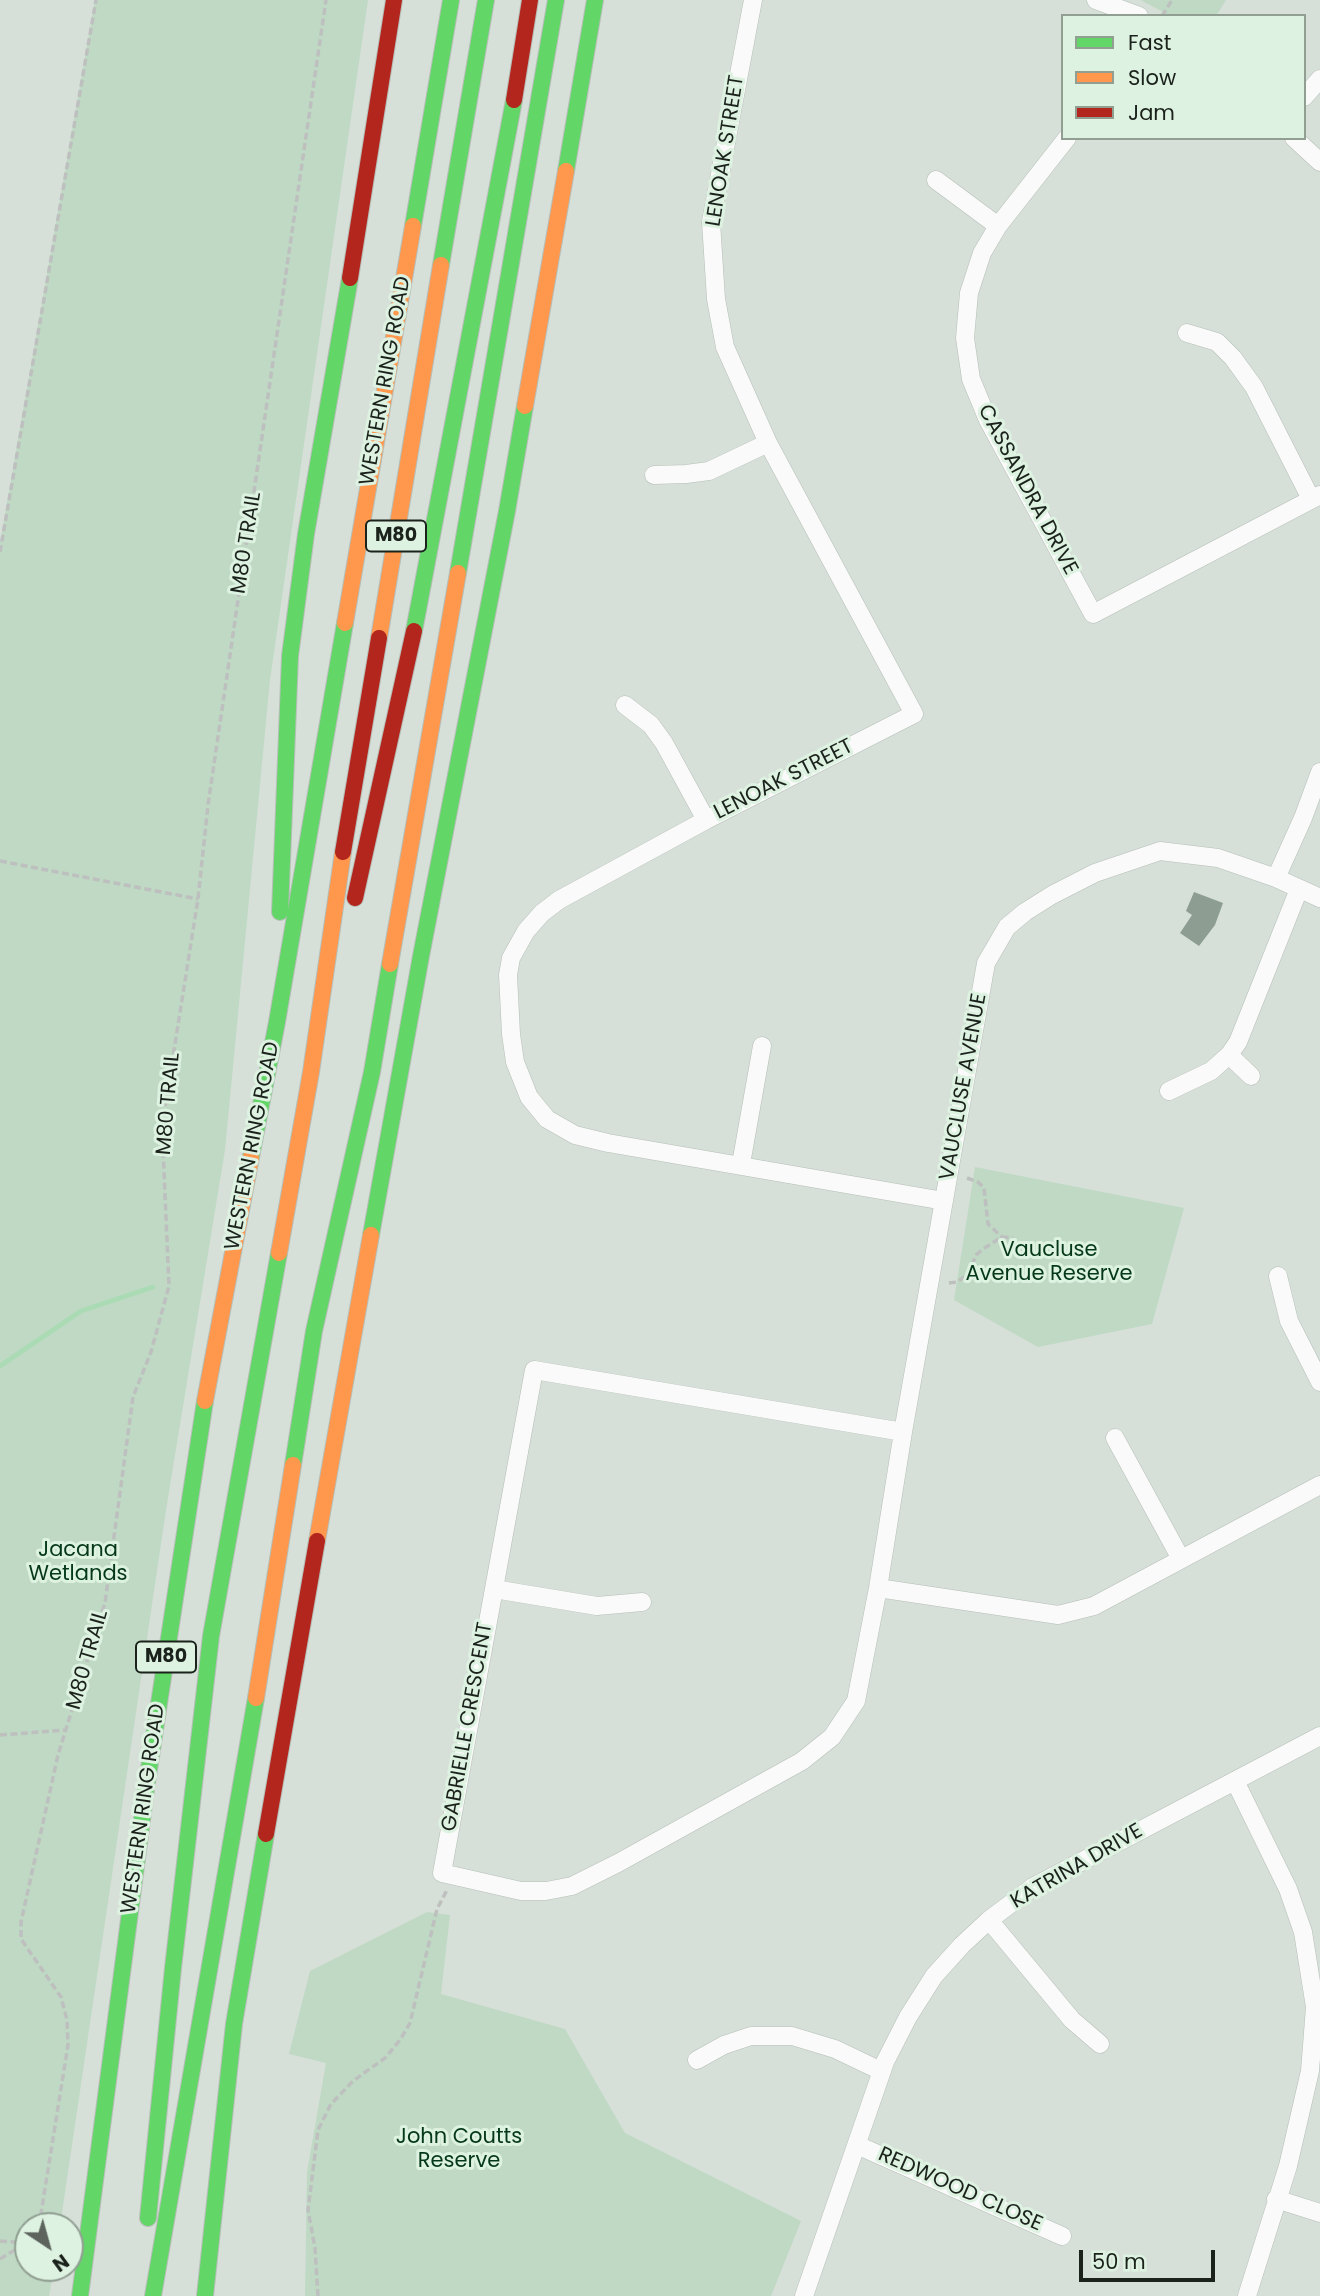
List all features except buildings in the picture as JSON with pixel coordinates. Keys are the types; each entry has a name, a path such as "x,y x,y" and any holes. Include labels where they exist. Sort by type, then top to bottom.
{"highway":[{"path":"277,1022 290,656 306,534 336,365 394,0"},
{"name":"WESTERN RING ROAD","path":"80,2296 146,1789 212,1358 277,1022 451,0"},
{"name":"WESTERN RING ROAD","path":"141,2296 173,1968 211,1636 311,1072 345,839 486,0"},
{"path":"311,1072 350,923 410,652 502,171 530,0"},
{"path":"153,2296 255,1703 314,1331 372,1072 556,0"},
{"path":"205,2296 234,2024 297,1652 421,956 507,512 595,0"},
{"path":"357,1210 372,1072"},
{"path":"297,1652 354,1238"}],"street":[{"name":"LENOAK STREET","path":"753,0 711,222 716,299 725,347 768,443 914,714 706,820 559,900 542,913 526,931 511,958 508,975 515,1062 529,1097 547,1119 575,1135 944,1201"},
{"path":"1096,0 1131,14"},
{"path":"1306,95 1320,79"},
{"name":"CASSANDRA DRIVE","path":"1064,140 998,226 982,253 969,293 965,338 971,379 988,420 1093,614 1316,497"},
{"path":"1296,140 1320,162"},
{"path":"936,180 998,226"},
{"path":"1187,333 1217,342 1233,358 1254,387 1316,497"},
{"path":"654,475 709,471 768,443"},
{"path":"625,705 651,725 664,743 706,820"},
{"path":"1276,878 1320,772"},
{"name":"VAUCLUSE AVENUE","path":"878,1588 986,963 1007,926 1052,895 1095,873 1160,852 1218,858 1276,878 1320,898"},
{"path":"1169,1091 1210,1071 1229,1055 1238,1042 1299,889"},
{"path":"741,1164 762,1046"},
{"path":"1229,1055 1251,1076"},
{"path":"1278,1276 1289,1321 1320,1382"},
{"name":"GABRIELLE CRESCENT","path":"454,1876 442,1873 534,1370 903,1432"},
{"path":"1115,1437 1181,1559"},
{"path":"454,1876 521,1891 546,1891 572,1886 802,1761 832,1737 856,1701 878,1588 1058,1615 1094,1606 1320,1485"},
{"path":"494,1588 597,1606 642,1602"},
{"name":"KATRINA DRIVE","path":"804,2296 881,2071 908,2017 934,1976 962,1945 989,1920 1033,1887 1320,1736"},
{"path":"1236,1781 1292,1900 1303,1932 1315,2007 1310,2071 1288,2166 1247,2296"},
{"path":"989,1920 1072,2020 1100,2044"},
{"path":"697,2060 724,2045 751,2036 792,2036 835,2049 881,2071"},
{"name":"REDWOOD CLOSE","path":"857,2145 1062,2236"},
{"path":"1276,2199 1320,2213"}],"path":[{"path":"0,552 96,0"},
{"name":"M80 TRAIL","path":"41,2212 68,2045 67,2020 61,1997 52,1981 21,1939 21,1922 58,1755 105,1603 134,1397 151,1352 169,1286 162,1126 198,899 212,778 326,0"},
{"path":"0,861 198,899"},
{"path":"967,1178 976,1180 984,1188 988,1224 1002,1237 1013,1238"},
{"path":"949,1283 963,1279 977,1254 1002,1237"},
{"path":"0,1735 66,1730"},
{"path":"318,2296 316,2248 308,2210 318,2130 331,2104 353,2081 385,2057 410,2023 437,1909 454,1876"}],"green space":[{"name":"Jacana Wetlands","path":"95,0 368,0 270,680 225,1150 166,1510 62,2212 14,2212 14,2282 52,2282 49,2296 0,2296 0,543"},
{"path":"1141,0 1226,0 1217,14 1166,14"},
{"name":"Vaucluse Avenue Reserve","path":"975,1167 1184,1208 1152,1324 1038,1347 954,1300"},
{"name":"John Coutts Reserve","path":"427,1912 450,1915 441,1994 565,2029 625,2133 801,2221 771,2296 305,2296 307,2172 326,2063 289,2054 310,1971"}],"waterway":[{"path":"0,1366 81,1311 153,1287"}],"traffic: fast":[{"path":"413,226 451,0"},
{"path":"441,265 486,0"},
{"path":"458,573 556,0"},
{"path":"566,171 595,0"},
{"path":"414,631 514,100"},
{"path":"280,912 290,656 306,534 350,278"},
{"path":"371,1235 525,406"},
{"path":"251,1157 277,1022 345,623"},
{"path":"293,1465 314,1331 372,1072 390,964"},
{"path":"148,2218 211,1636 279,1253"},
{"path":"80,2296 146,1789 205,1401"},
{"path":"153,2296 256,1698"},
{"path":"205,2296 234,2024 266,1834"}],"traffic: slow":[{"path":"525,406 566,171"},
{"path":"345,623 413,226"},
{"path":"379,638 441,265"},
{"path":"390,964 458,573"},
{"path":"279,1253 311,1072 343,852"},
{"path":"205,1401 251,1157"},
{"path":"317,1541 371,1235"},
{"path":"256,1698 293,1465"}],"traffic: jam":[{"path":"350,278 394,0"},
{"path":"514,100 530,0"},
{"path":"355,898 414,631"},
{"path":"343,852 379,638"},
{"path":"266,1834 317,1541"}]}
